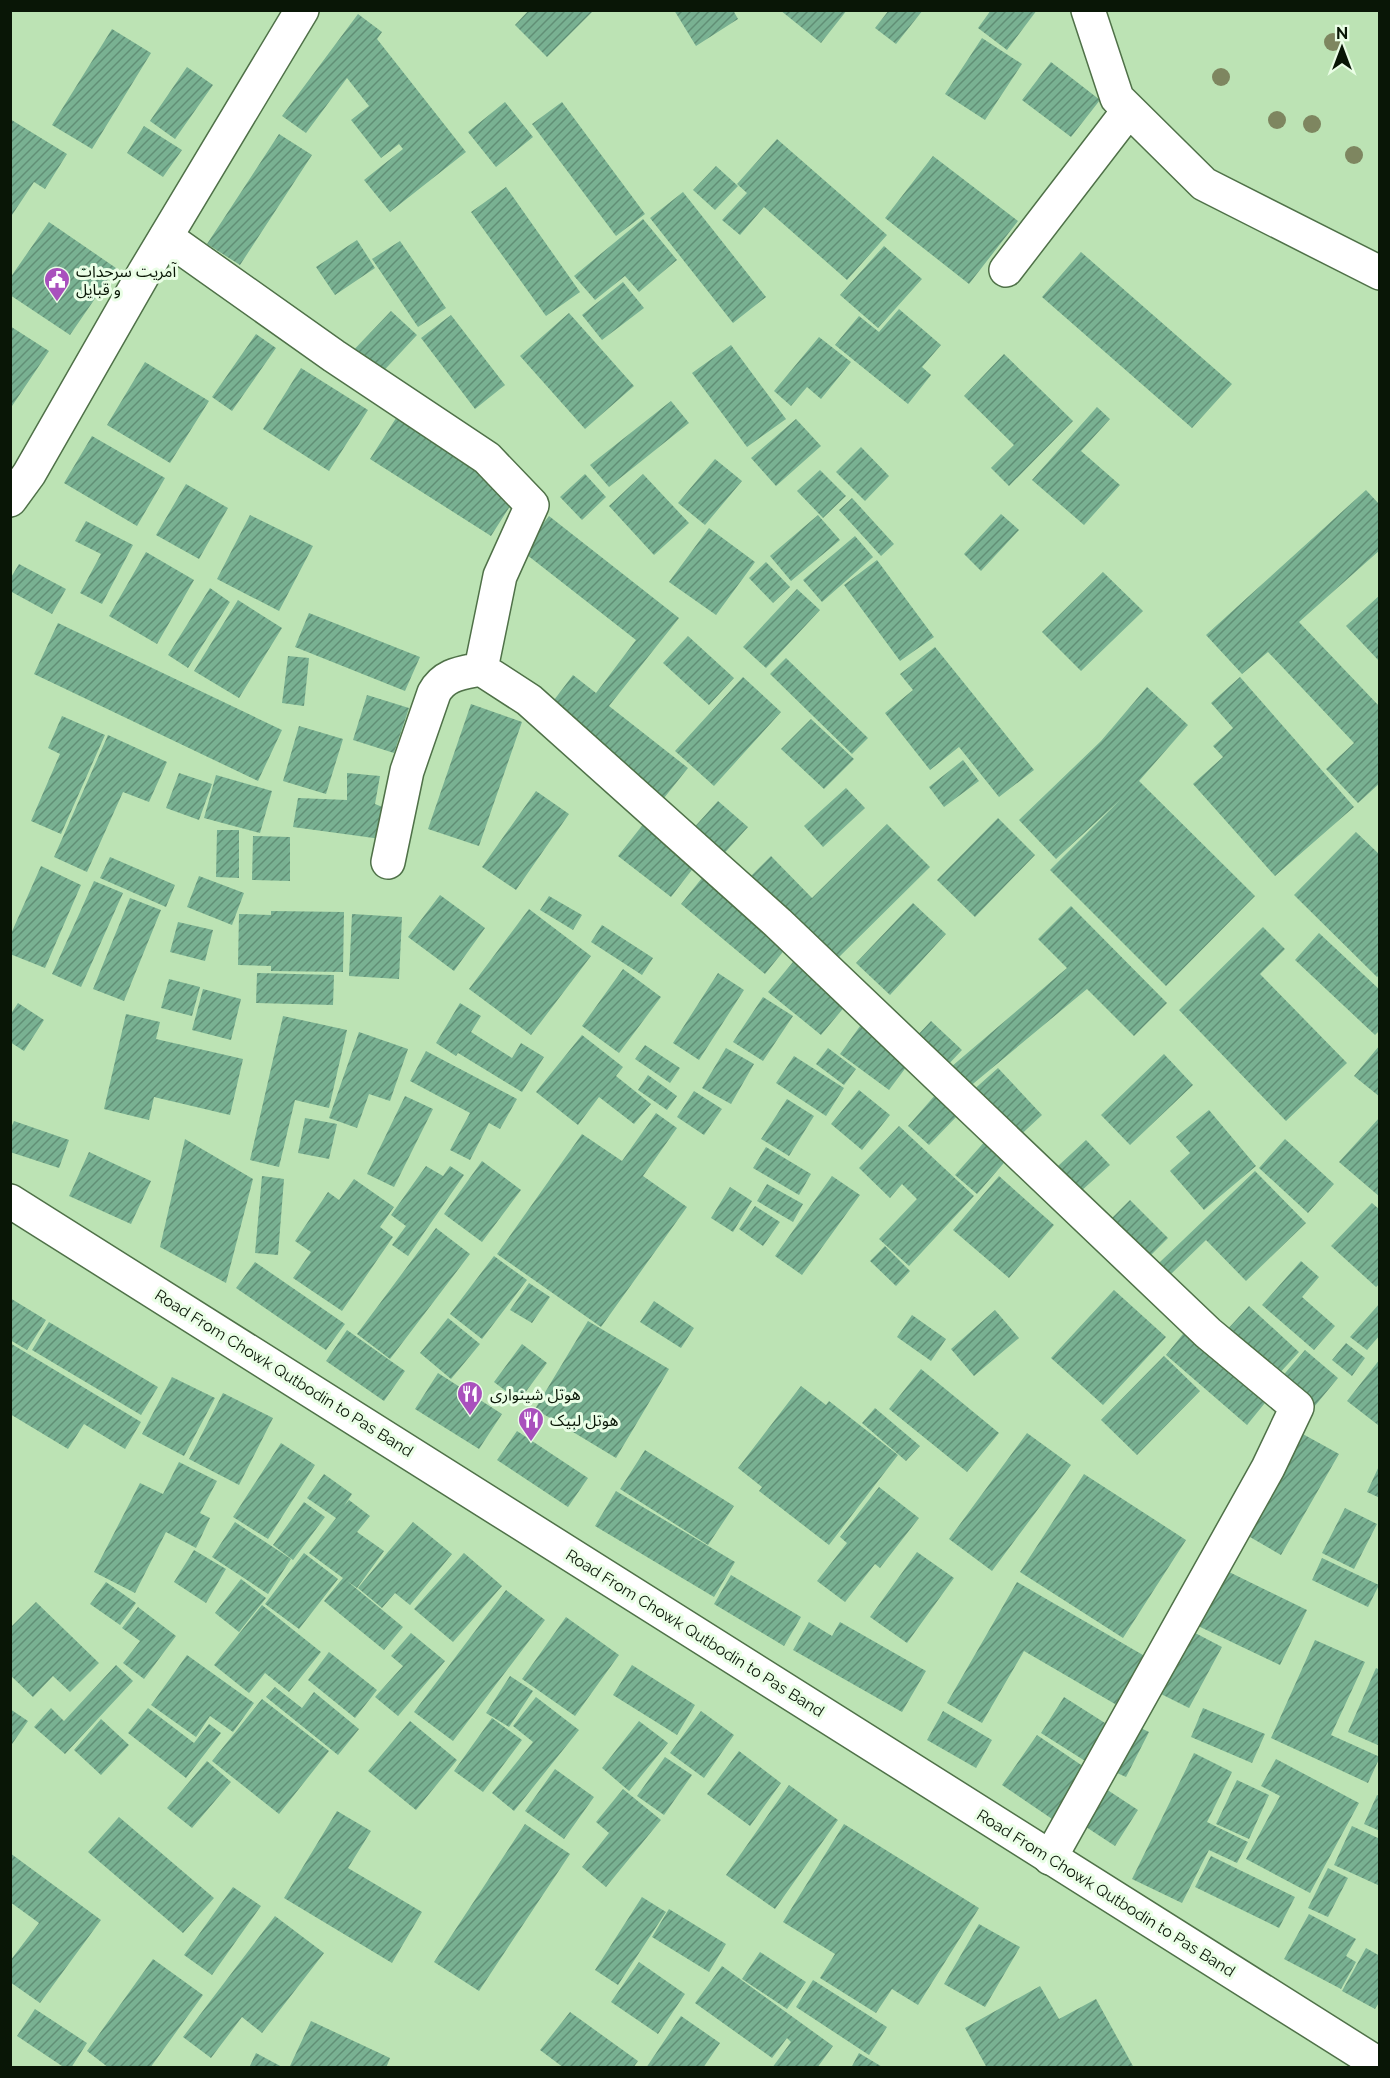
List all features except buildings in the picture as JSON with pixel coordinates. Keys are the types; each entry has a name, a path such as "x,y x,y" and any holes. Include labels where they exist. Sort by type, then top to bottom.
{"street":[{"path":"10,500 29,474 166,237 302,10"},
{"path":"1088,10 1117,98 1204,184 1380,273"},
{"path":"1006,270 1128,110"},
{"path":"166,237 334,356 487,458 532,505 500,576 482,669"},
{"path":"388,862 407,771 434,693 438,685 447,677 482,669 529,700 778,923 1208,1333 1297,1407 1268,1467 1050,1858"},
{"name":"Road From Chowk Qutbodin to Pas Band","path":"10,1201 1380,2066"}],"place":[{"name":"آمریت سرحدات و قبایل","path":"57,303"},
{"name":"هوتل شینواری","path":"470,1417"},
{"name":"هوتل لبیک","path":"531,1443"}]}
